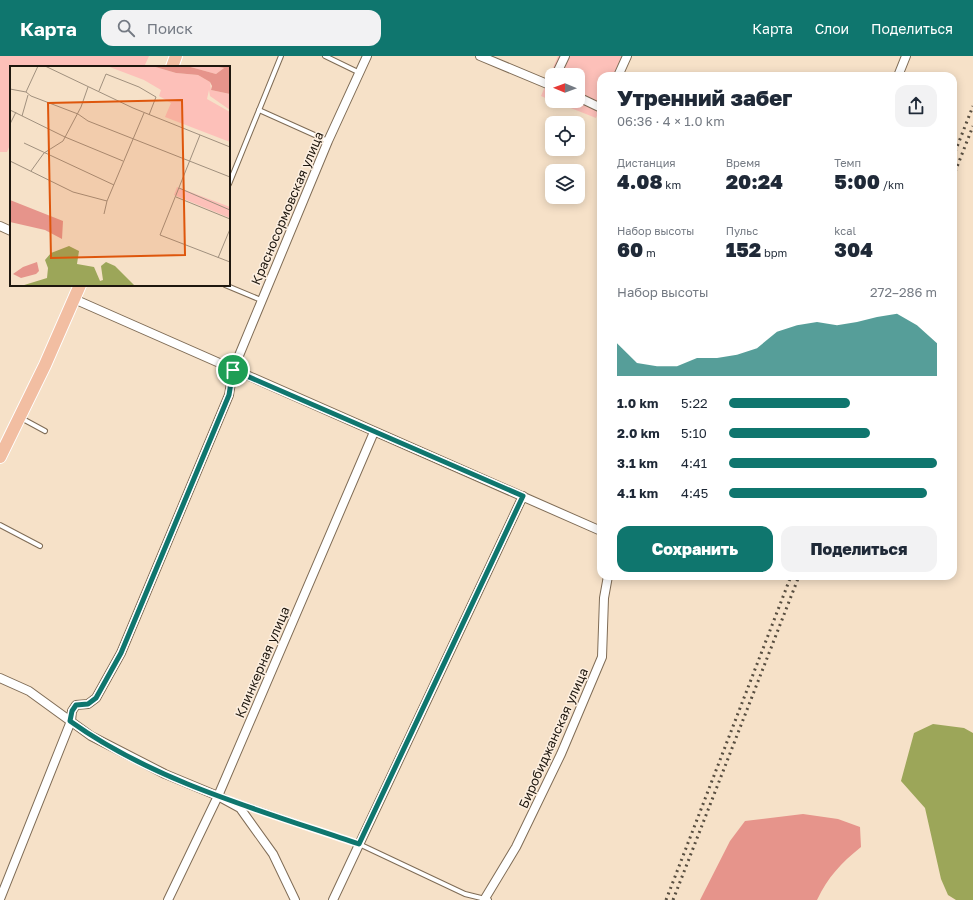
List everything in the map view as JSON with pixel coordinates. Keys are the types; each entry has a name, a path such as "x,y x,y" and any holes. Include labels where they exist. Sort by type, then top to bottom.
{"main road":[{"path":"172,66 176,56"},
{"path":"0,457 21,418 80,286"}],"street":[{"name":"Красносормовская улица","path":"70,721 72,711 76,705 88,704 96,698 121,653 229,395 233,370 328,141 367,56"},
{"path":"480,56 545,83"},
{"path":"559,68 565,56"},
{"path":"620,72 627,56"},
{"path":"900,72 906,56"},
{"path":"585,101 597,106"},
{"path":"0,226 10,231"},
{"path":"74,299 597,529"},
{"name":"Клинкерная улица","path":"168,900 218,796 374,432"},
{"path":"333,900 523,496"},
{"name":"Биробиджанская улица","path":"486,899 516,847 561,754 602,657 604,598 607,580"},
{"path":"0,678 29,691 91,736 165,774 218,796 240,808 251,820 273,854 295,900"},
{"path":"0,899 70,721"}],"lane":[{"path":"230,182 281,56"},
{"path":"325,56 360,72"},
{"path":"259,110 328,141"},
{"path":"227,286 262,300"},
{"path":"21,418 45,431"},
{"path":"0,525 40,546"},
{"path":"218,796 359,844 465,894 486,899"}],"shaded area":[{"path":"0,56 149,56 144,66 10,66 10,144 7,152 0,152"},
{"path":"558,56 622,56 616,72 597,72 596,118 571,108 585,108 585,68 553,68"},
{"path":"545,87 545,98 541,96"},
{"path":"933,724 964,728 973,733 973,900 956,900 948,895 941,879 925,808 901,781 914,733"},
{"path":"803,814 838,819 860,827 861,847 836,871 826,884 817,900 700,900 730,841 745,821"}],"railway":[{"path":"957,147 973,106"},
{"path":"957,167 973,126"},
{"path":"666,900 789,580"},
{"path":"673,900 797,580"}],"route":[{"path":"233,370 523,496 359,844 218,796 165,774 91,736 70,721 72,711 76,705 88,704 96,698 121,653 229,395 233,370"}]}
